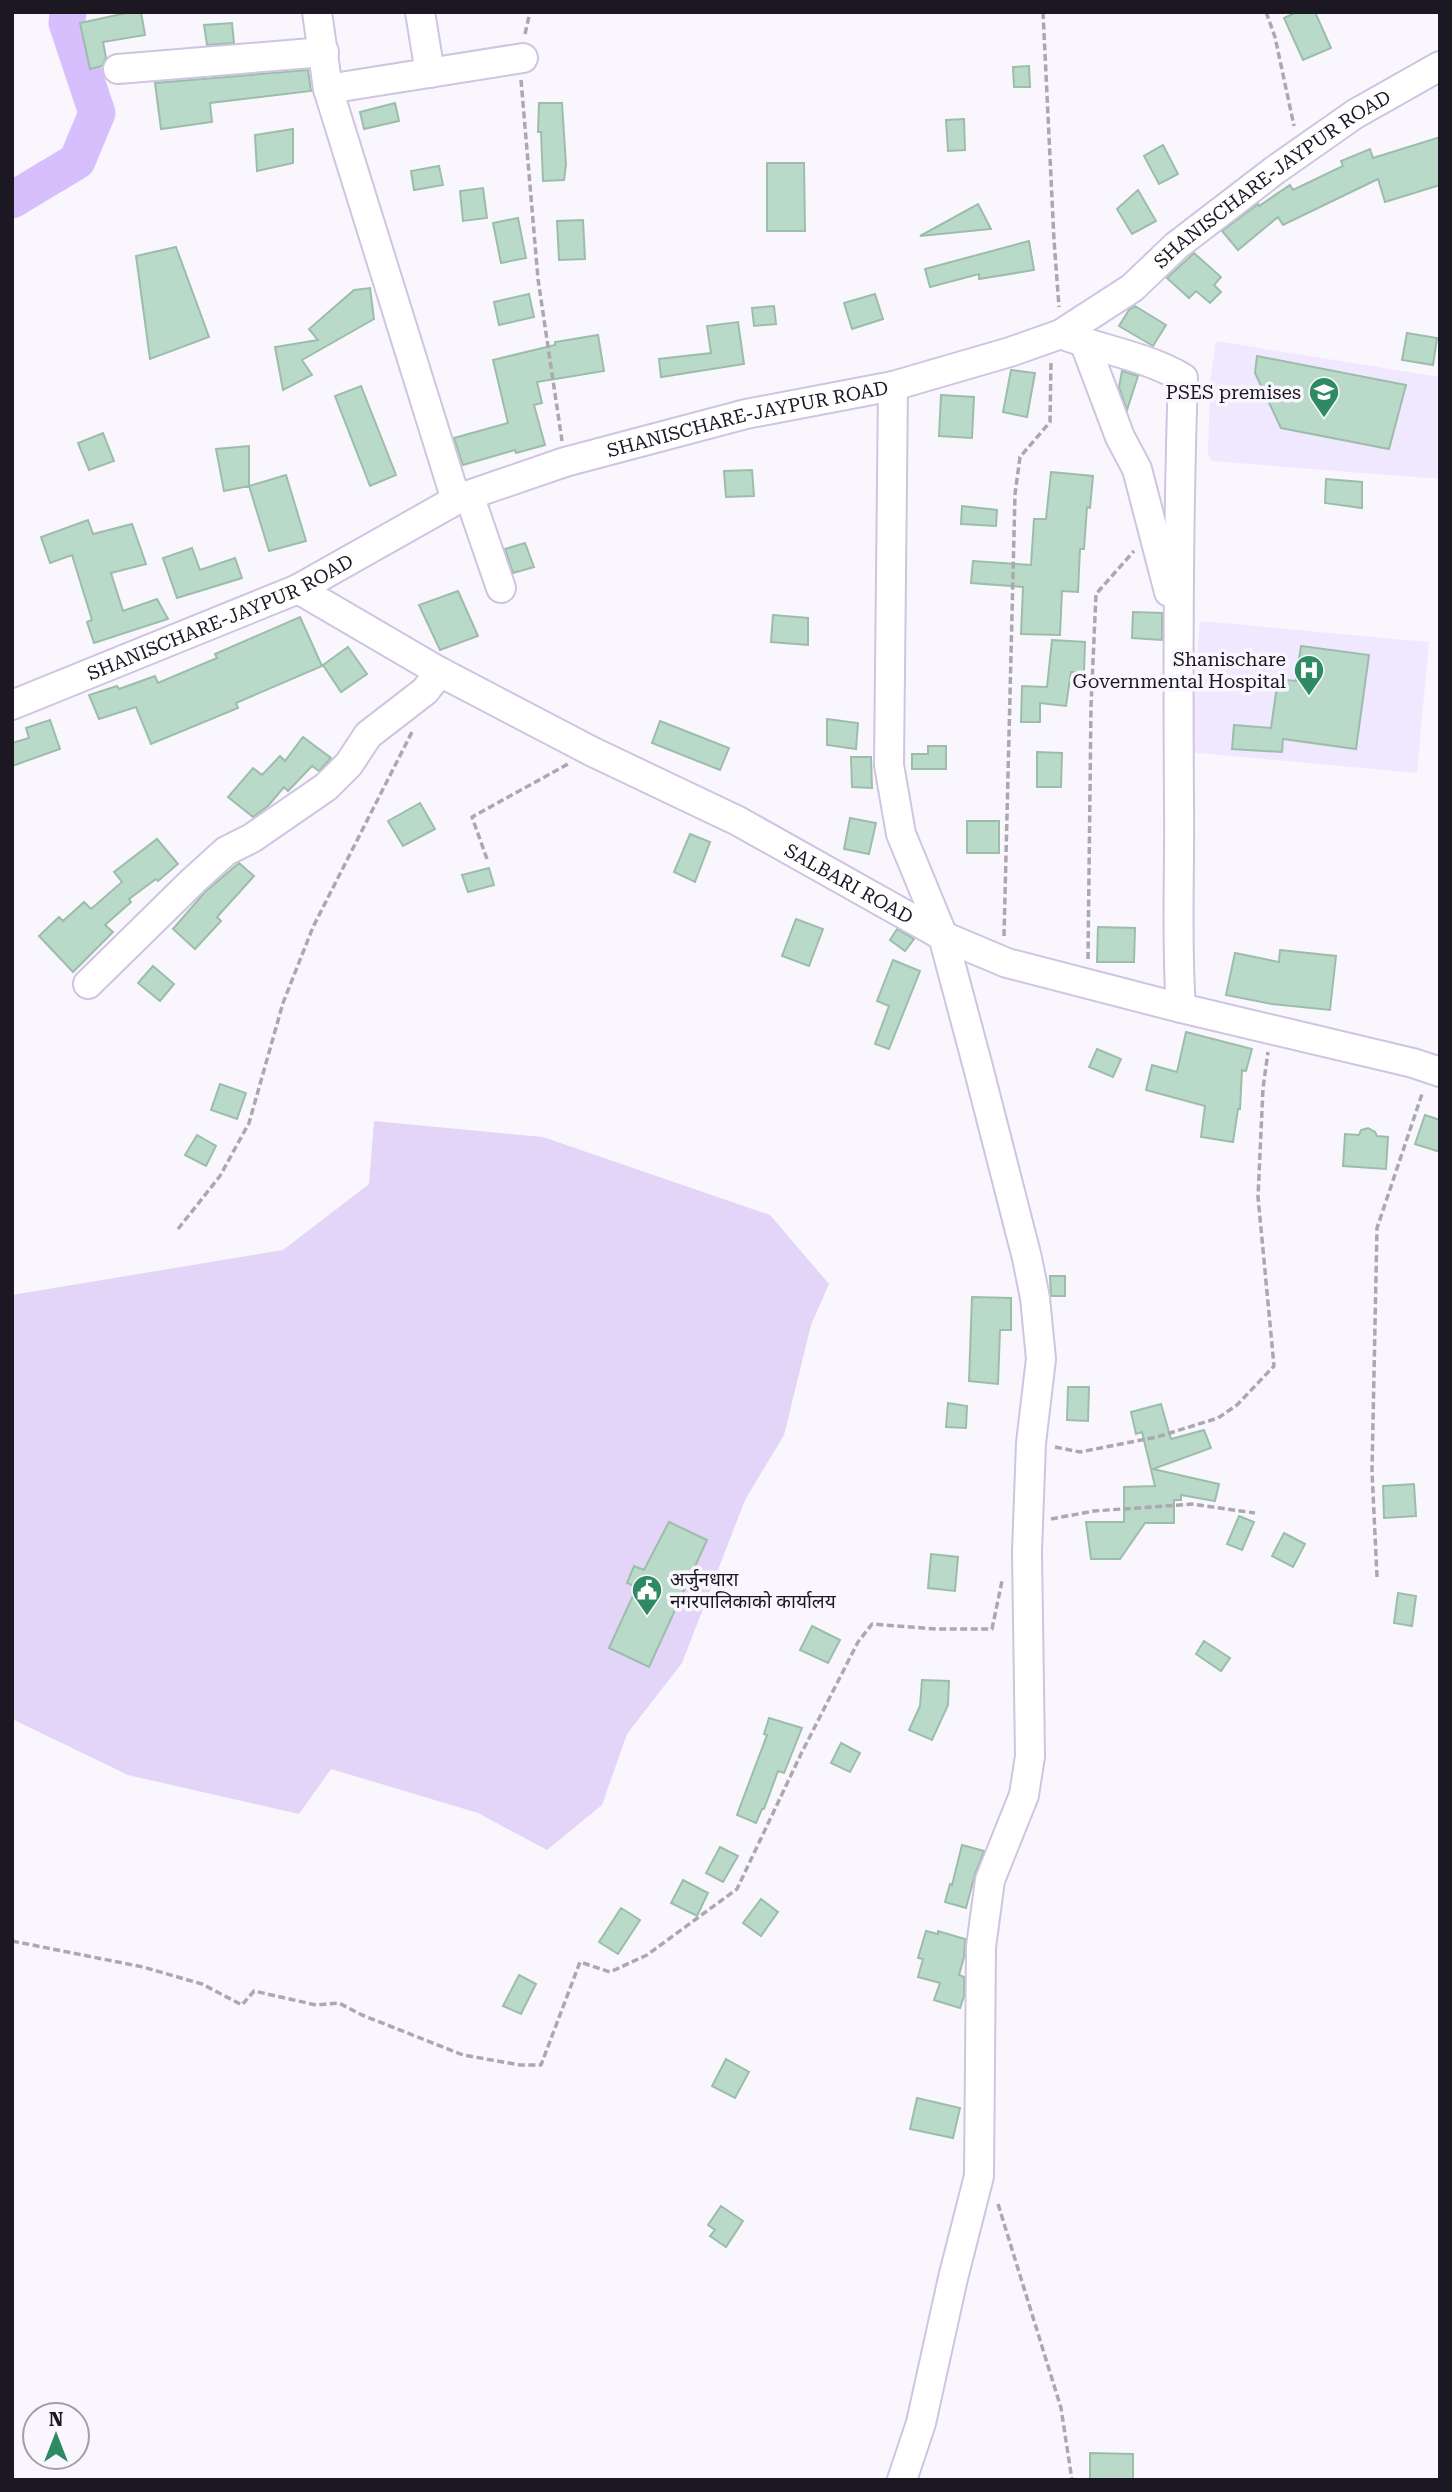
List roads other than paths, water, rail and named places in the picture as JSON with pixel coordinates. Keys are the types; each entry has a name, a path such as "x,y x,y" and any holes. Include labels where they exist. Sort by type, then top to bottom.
{"street":[{"path":"317,12 328,89 462,497 501,588"},
{"path":"420,12 430,73"},
{"path":"118,69 324,52"},
{"path":"328,89 523,58"},
{"name":"SHANISCHARE-JAYPUR ROAD","path":"12,705 298,589 462,497 565,463 746,414 893,386 1066,338 1132,288 1176,246 1300,152 1356,114 1440,66"},
{"path":"1066,338 1137,469 1179,628"},
{"path":"1066,338 1166,368 1183,378 1179,628 1178,956 1181,1008"},
{"path":"893,386 889,765 901,834 943,936 1024,1246 1035,1298 1041,1359 1031,1443 1028,1523 1030,1756 1024,1796 990,1880 981,1947 979,2176 921,2423 902,2480"},
{"name":"SALBARI ROAD","path":"298,589 440,672 591,751 738,821 943,936 984,954 1007,963 1181,1008 1435,1070"},
{"path":"88,984 226,851 252,838 326,787 349,764 368,735 425,691 440,672"}],"waterway":[{"path":"12,200 77,161 97,113 67,23 68,12"}],"place":[{"name":"PSES premises","path":"1324,419"},
{"name":"Shanischare Governmental Hospital","path":"1309,697"},
{"name":"अर्जुनधारा नगरपालिकाको कार्यालय","path":"647,1617"}]}
